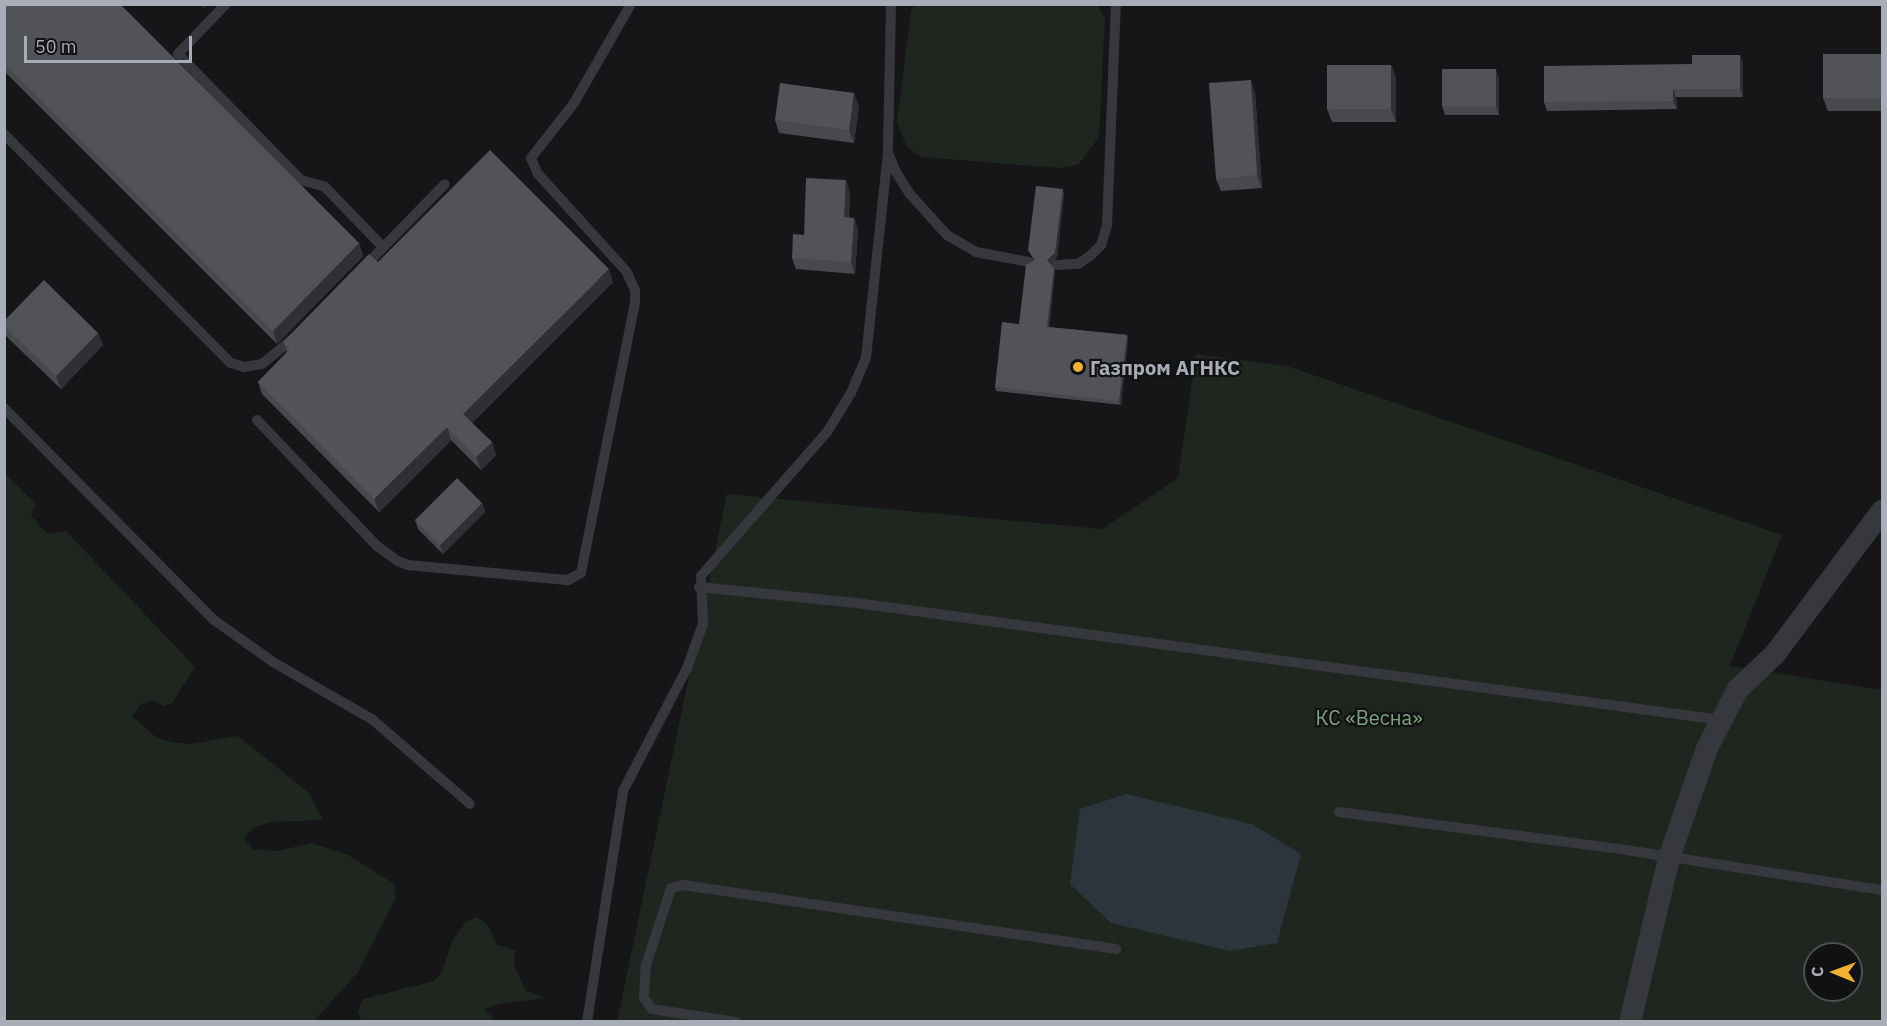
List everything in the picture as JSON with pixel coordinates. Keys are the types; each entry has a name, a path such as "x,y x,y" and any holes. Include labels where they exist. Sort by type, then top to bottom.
{"street":[{"path":"1630,1022 1669,858 1707,748 1738,689 1774,654 1882,511"}],"lane":[{"path":"226,4 178,54 301,180 333,194 383,247"},
{"path":"257,420 377,546 398,561 408,565 576,579 583,562 635,290 626,271 538,174 531,158 574,103 631,4"},
{"path":"587,1022 623,791 666,711 699,635 703,608 699,586 709,564 759,513 827,432 851,393 866,358 871,330 871,297 888,153 891,4"},
{"path":"1056,265 1078,264 1090,256 1101,245 1107,225 1116,4"},
{"path":"4,134 231,363 254,368 273,359 305,327"},
{"path":"888,153 909,193 947,235 976,252 1029,262"},
{"path":"352,279 445,184"},
{"path":"6,412 214,620 273,662 373,720 470,804"},
{"path":"699,586 856,603 1722,720"},
{"path":"1339,812 1882,890"},
{"path":"736,1022 652,1009 644,998 646,965 658,920 671,888 683,885 1116,949"}],"green space":[{"path":"915,4 1097,5 1105,18 1099,137 1079,164 1060,168 921,157 907,147 897,123 911,11"},
{"name":"КС «Весна»","path":"1196,354 1287,366 1782,535 1730,666 1882,690 1882,1021 617,1022 727,494 1102,529 1178,478"},
{"path":"4,473 36,504 31,516 48,534 66,531 195,667 172,703 163,706 153,700 141,704 132,716 157,738 171,742 191,744 238,736 309,793 323,820 270,822 253,828 244,838 253,849 278,851 311,843 348,855 394,884 396,898 358,972 314,1021 5,1021"},
{"path":"477,917 488,925 497,945 515,950 514,965 526,991 545,998 498,1004 484,1009 496,1021 362,1021 358,1012 363,999 434,981 442,972 452,941 466,922"}],"shaded area":[{"path":"1126,794 1252,824 1301,854 1277,943 1230,951 1111,923 1070,884 1080,809"}],"building":[{"path":"4,4 120,4 359,243 273,331 4,63"},
{"path":"1823,54 1882,54 1882,98 1823,98"},
{"path":"1692,55 1740,55 1740,89 1673,89 1673,101 1544,102 1544,66 1692,64"},
{"path":"1327,65 1391,65 1391,109 1327,109"},
{"path":"1442,69 1496,69 1496,106 1442,106"},
{"path":"1251,80 1257,175 1216,179 1209,83"},
{"path":"780,83 854,93 849,130 775,120"},
{"path":"490,150 609,269 463,414 492,442 476,457 447,427 374,499 258,382 290,349 283,342 369,254 378,262"},
{"path":"806,178 846,180 844,217 854,218 851,262 792,258 793,234 804,235"},
{"path":"1036,186 1063,189 1055,253 1047,260 1054,268 1047,327 1127,335 1119,401 995,387 1002,322 1019,324 1026,265 1035,260 1028,250"},
{"path":"44,280 98,333 56,376 4,326 4,321"},
{"path":"457,478 482,503 440,545 415,520"}],"place":[{"name":"Газпром АГНКС","path":"1078,367"}]}
